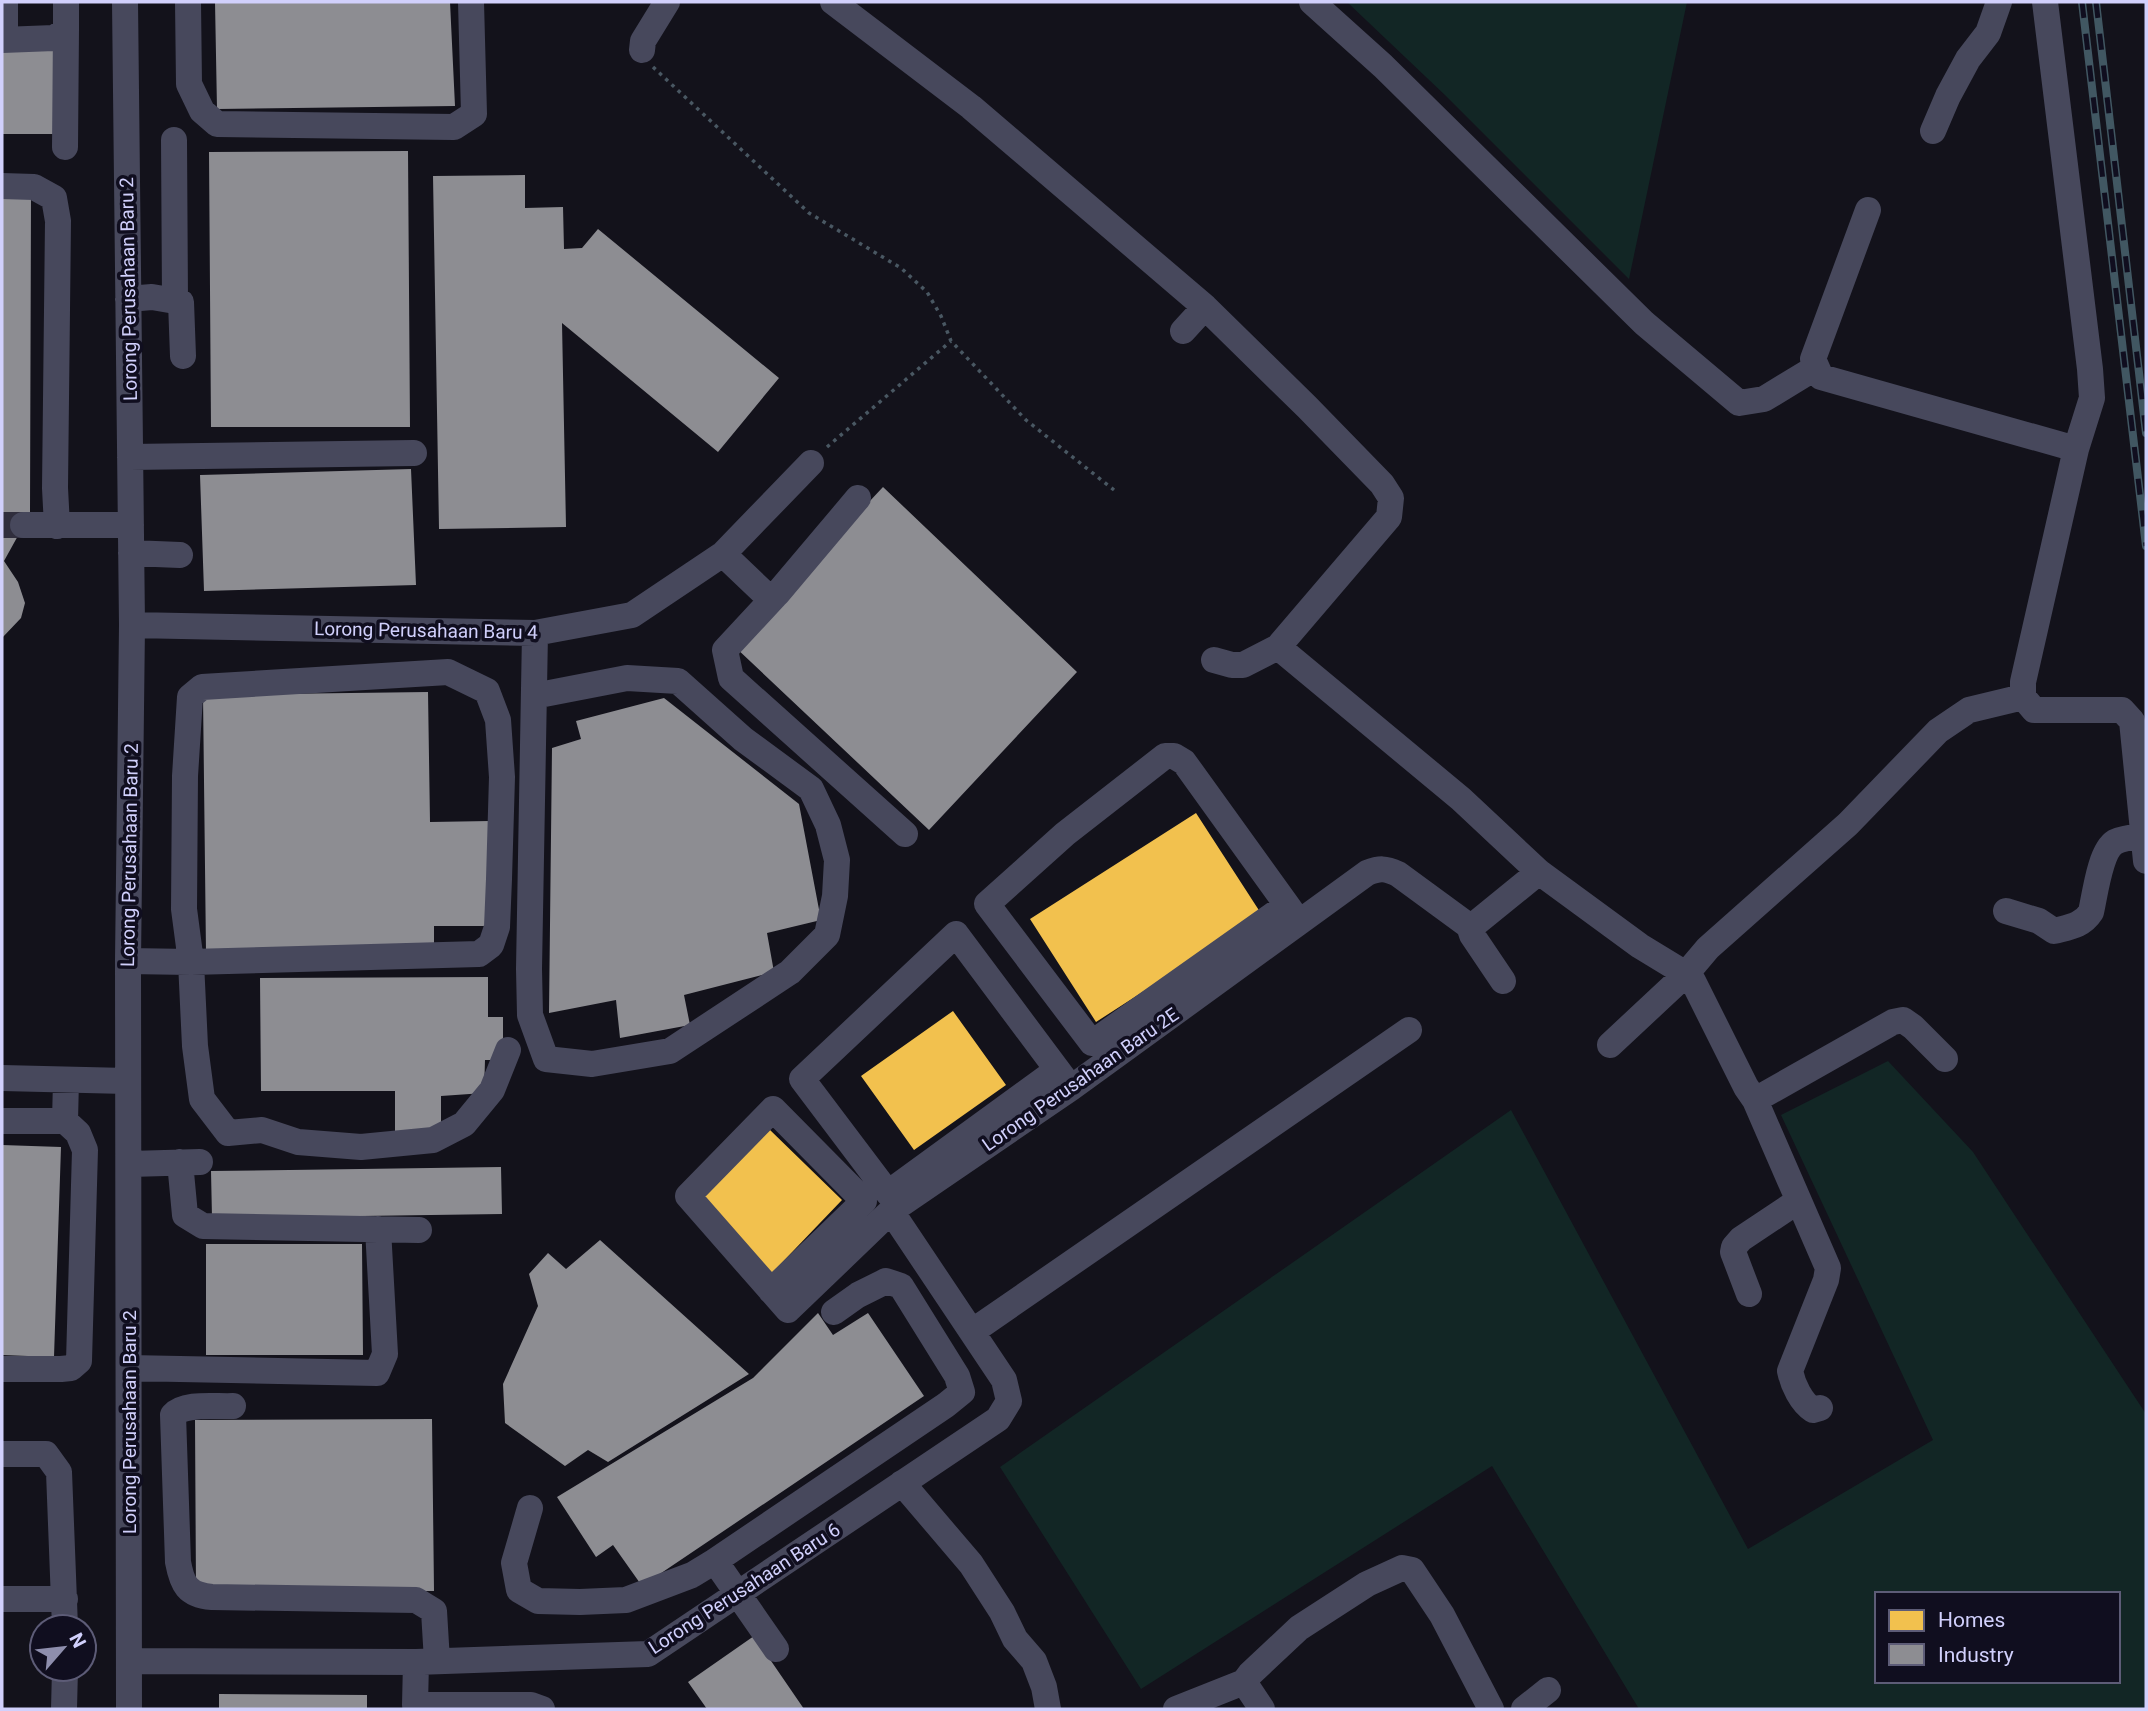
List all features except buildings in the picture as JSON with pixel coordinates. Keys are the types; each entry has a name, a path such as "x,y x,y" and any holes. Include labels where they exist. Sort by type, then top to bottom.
{"street":[{"path":"5,2 4,40 54,38 66,30"},
{"path":"65,147 66,2"},
{"name":"Lorong Perusahaan Baru 2","path":"125,2 132,625 127,1081 130,1164 129,1709"},
{"path":"188,2 189,83 202,111 217,124 454,127 474,114 471,2"},
{"path":"642,50 643,41 667,2"},
{"path":"833,2 971,107 1205,307 1382,484 1391,498 1389,517 1278,647 1243,665 1214,660"},
{"path":"1312,2 1383,66 1644,323 1739,403 1764,399 1815,368"},
{"path":"1933,131 1968,59 1988,33 1999,2"},
{"path":"2006,911 2039,921 2054,931 2077,926 2091,912 2103,859 2109,848 2115,842 2145,849 2132,722 2128,715 2122,710 2034,710 2023,697 2023,682 2076,449 2092,398 2091,369 2045,2"},
{"path":"174,140 175,300"},
{"path":"2,186 34,187 54,198 58,221 55,488 57,526"},
{"path":"1868,210 1813,359 1821,377 2076,449"},
{"path":"128,299 152,297 181,302 183,356"},
{"path":"1183,331 1205,307"},
{"path":"130,457 414,453"},
{"name":"Lorong Perusahaan Baru 4","path":"132,625 535,633 632,615 723,554 811,463"},
{"path":"858,498 726,650 731,678 905,834"},
{"path":"23,525 131,525"},
{"path":"131,552 180,555"},
{"path":"723,554 765,594 777,594"},
{"path":"534,696 627,678 678,681 743,739 811,789 828,825 837,860 835,896 827,935 790,972 670,1051 592,1064 547,1059 530,1015 529,980 535,633"},
{"path":"1278,647 1461,799 1539,872 1640,946 1686,974 1693,982 1755,1100 1828,1268 1826,1280 1790,1371 1792,1383 1808,1408 1820,1408"},
{"path":"128,961 191,962 479,954 491,945 497,927 502,777 498,720 486,691 448,672 202,687 190,696 185,776 184,909 191,962 195,1046 202,1099 228,1133 262,1130 298,1142 361,1147 433,1140 464,1124 492,1090 508,1050"},
{"path":"1610,1045 1686,974 1708,948 1848,824 1937,731 1969,710 2023,697"},
{"path":"1165,756 1174,756 1184,762 1293,913 1092,1043 987,904 1065,834 1165,756"},
{"name":"Lorong Perusahaan Baru 2E","path":"780,1301 891,1211 1064,1079 1293,913 1378,868 1398,874 1469,926"},
{"path":"1503,981 1472,935 1469,926 1539,872"},
{"path":"956,934 1064,1079 887,1193 803,1079 956,934"},
{"path":"1755,1100 1893,1022 1903,1020 1913,1027 1945,1059"},
{"path":"972,1331 1409,1030"},
{"path":"2,1079 127,1081"},
{"path":"65,1121 66,1080"},
{"path":"773,1110 864,1201 780,1301 688,1196 773,1110"},
{"path":"2,1121 65,1121 78,1133 85,1150 79,1361 71,1368 2,1369"},
{"path":"130,1164 190,1162 185,1215 204,1226 419,1230"},
{"path":"1749,1294 1733,1252 1734,1247 1741,1239 1798,1201"},
{"name":"Lorong Perusahaan Baru 6","path":"129,1661 426,1662 648,1654 998,1419 1009,1401 1004,1380 891,1211"},
{"path":"129,1368 377,1373 385,1354 378,1229"},
{"path":"530,1508 514,1563 519,1590 538,1601 626,1600 692,1575 715,1561 962,1392 957,1376 901,1286 886,1281 858,1295 834,1312"},
{"path":"233,1406 184,1408 173,1415 178,1562 181,1580 191,1591 200,1596 416,1600 434,1611 415,1707 531,1705 542,1709"},
{"path":"2,1454 46,1454 59,1472 65,1613"},
{"path":"902,1483 971,1564 1002,1612 1015,1639 1034,1661 1044,1687 1048,1709"},
{"path":"715,1561 776,1648"},
{"path":"1176,1709 1244,1682 1299,1628 1367,1584 1402,1568 1412,1570 1443,1615 1490,1709"},
{"path":"2,1599 65,1600"},
{"path":"1244,1682 1262,1709"},
{"path":"64,1709 65,1683"},
{"path":"1524,1709 1548,1690"}],"path":[{"path":"642,50 656,72 809,213 901,268 927,292 951,341 1027,420 1114,489"},
{"path":"811,463 874,405 951,341"}],"green space":[{"path":"1347,2 1687,2 1629,279 1446,96"},
{"path":"1888,1061 1973,1152 2146,1414 2146,1709 1639,1709 1492,1466 1141,1689 1000,1467 1511,1110 1748,1549 1933,1440 1781,1115"}],"tunnel":[{"path":"2,525 23,525"}],"railway":[{"path":"2082,2 2146,546"},
{"path":"2096,2 2146,433"}]}
